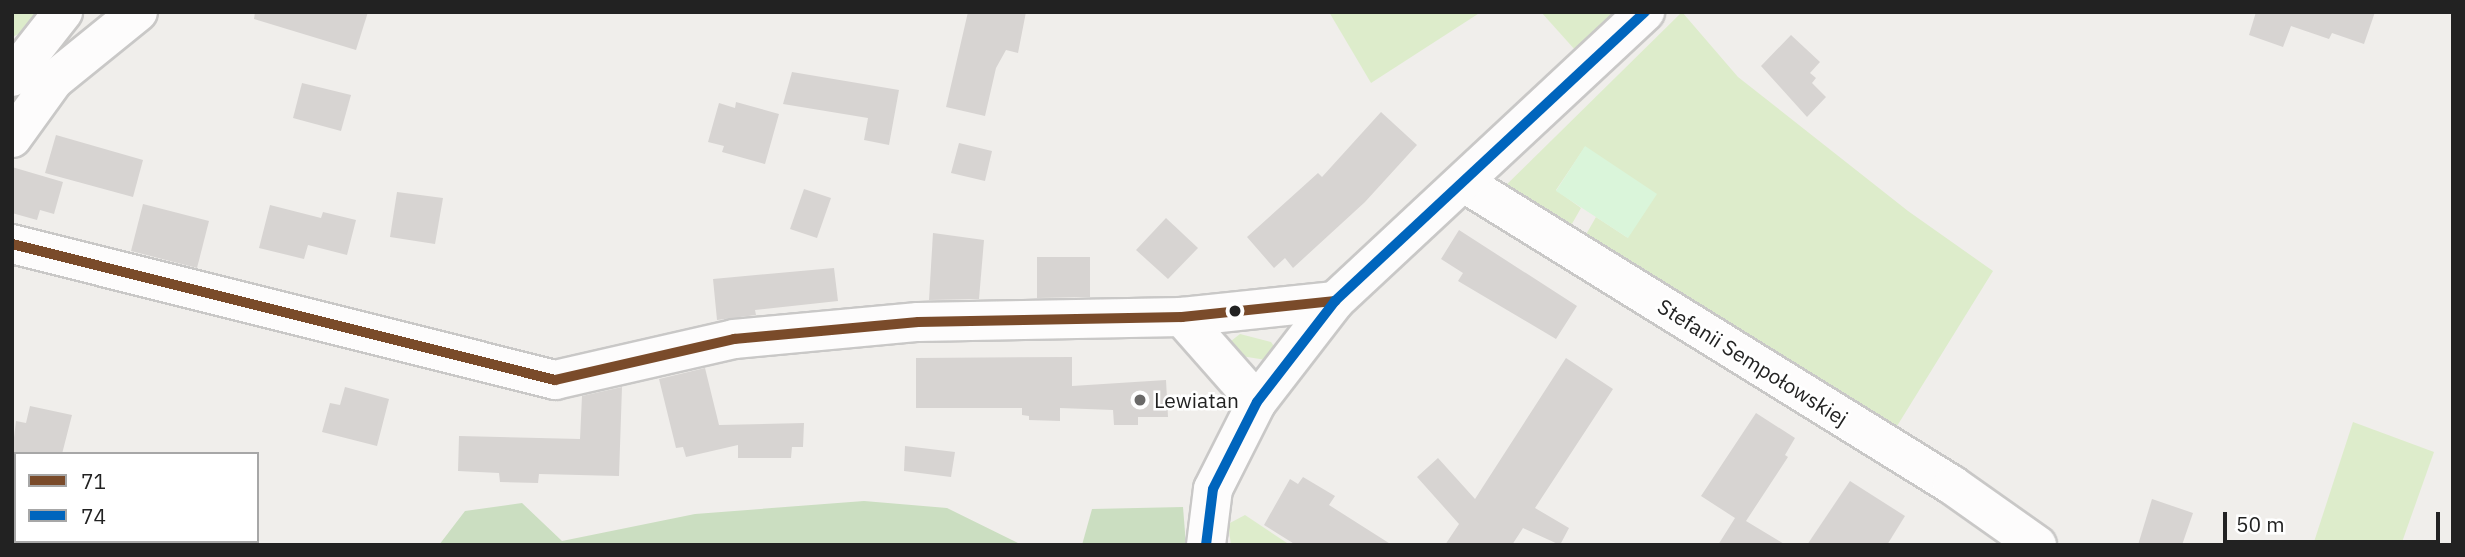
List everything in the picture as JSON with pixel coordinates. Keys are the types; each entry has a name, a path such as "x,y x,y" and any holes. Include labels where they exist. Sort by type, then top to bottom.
{"street":[{"path":"12,77 63,12"},
{"path":"12,138 54,80 138,12"},
{"path":"1206,545 1213,489 1257,402 1335,301 1466,184 1645,12"},
{"name":"Stefanii Sempołowskiej","path":"1466,184 1952,485 2037,545"},
{"path":"12,244 555,380 734,339 918,322 1182,317 1335,301"},
{"path":"1182,317 1257,402"}],"green space":[{"path":"12,12 47,12 35,27 12,37"},
{"path":"1329,12 1481,12 1371,83"},
{"path":"1541,12 1615,12 1576,51"},
{"path":"1682,12 1738,77 1908,211 1993,271 1889,439 1580,245 1596,217 1628,238 1585,147 1556,190 1581,208 1565,236 1496,195"},
{"path":"1585,146 1657,194 1628,238 1556,191"},
{"path":"1240,334 1271,342 1276,349 1266,360 1235,355 1231,341"},
{"path":"2353,422 2434,452 2401,545 2313,545"},
{"path":"864,501 947,508 1022,545 439,545 465,511 522,503 562,541 695,514"},
{"path":"1183,507 1186,545 1082,545 1092,509"},
{"path":"1245,515 1290,545 1231,545 1228,524"}],"building":[{"path":"255,12 368,12 356,50 254,19"},
{"path":"968,12 1026,12 1018,53 1006,50 996,68 985,116 946,107"},
{"path":"2256,12 2375,12 2364,44 2332,33 2329,39 2291,26 2283,47 2249,35"},
{"path":"1791,35 1820,62 1810,73 1816,78 1812,83 1826,97 1807,117 1761,66"},
{"path":"792,72 899,90 889,145 864,140 868,118 783,104"},
{"path":"302,83 351,95 341,131 293,118"},
{"path":"736,102 779,114 765,164 722,152 724,146 708,142 719,103 735,108"},
{"path":"1381,112 1417,145 1365,202 1293,268 1285,258 1274,268 1247,237 1318,173 1322,177"},
{"path":"56,135 143,160 133,197 45,173"},
{"path":"959,143 992,151 985,181 951,173"},
{"path":"12,167 63,182 54,214 40,210 37,220 12,213"},
{"path":"804,189 831,198 817,238 790,229"},
{"path":"397,192 443,198 435,244 390,237"},
{"path":"143,204 209,221 197,268 131,251"},
{"path":"270,205 321,218 323,212 356,220 347,255 308,245 304,259 259,248"},
{"path":"1166,218 1198,248 1168,279 1136,250"},
{"path":"1459,230 1577,306 1556,339 1458,281 1463,273 1441,259"},
{"path":"933,233 984,240 979,299 929,300"},
{"path":"1037,257 1090,257 1090,297 1037,298"},
{"path":"834,268 838,301 755,310 756,315 717,320 713,279"},
{"path":"1072,357 1072,386 1166,380 1168,417 1138,417 1138,425 1114,425 1113,410 1060,408 1060,421 1029,420 1029,416 1022,415 1022,408 916,408 916,358"},
{"path":"1566,358 1613,389 1535,508 1569,528 1560,545 1523,528 1512,545 1445,545 1459,524 1417,477 1438,458 1475,499"},
{"path":"705,368 719,425 804,423 803,447 792,447 791,458 738,458 738,445 686,457 683,447 676,448 659,379"},
{"path":"345,387 389,399 377,446 322,432 330,403 340,405"},
{"path":"622,387 619,476 539,474 538,483 500,482 499,473 458,471 459,436 580,439 582,396"},
{"path":"30,406 72,415 63,452 12,454 16,421 26,423"},
{"path":"1756,413 1795,438 1785,455 1788,457 1746,521 1786,545 1718,545 1735,518 1701,496"},
{"path":"905,446 955,452 951,477 904,471"},
{"path":"1303,477 1335,496 1329,505 1392,545 1296,545 1264,525 1290,479 1298,484"},
{"path":"1850,481 1905,516 1887,545 1807,545"},
{"path":"2152,499 2193,513 2182,545 2138,545"}],"transit line":[{"name":"74","path":"1206,545 1213,489 1257,402 1335,301 1645,12"},
{"name":"71","path":"12,244 555,380 734,339 918,322 1182,317 1335,301"}],"place":[{"name":"Lewiatan","path":"1140,400"}]}
